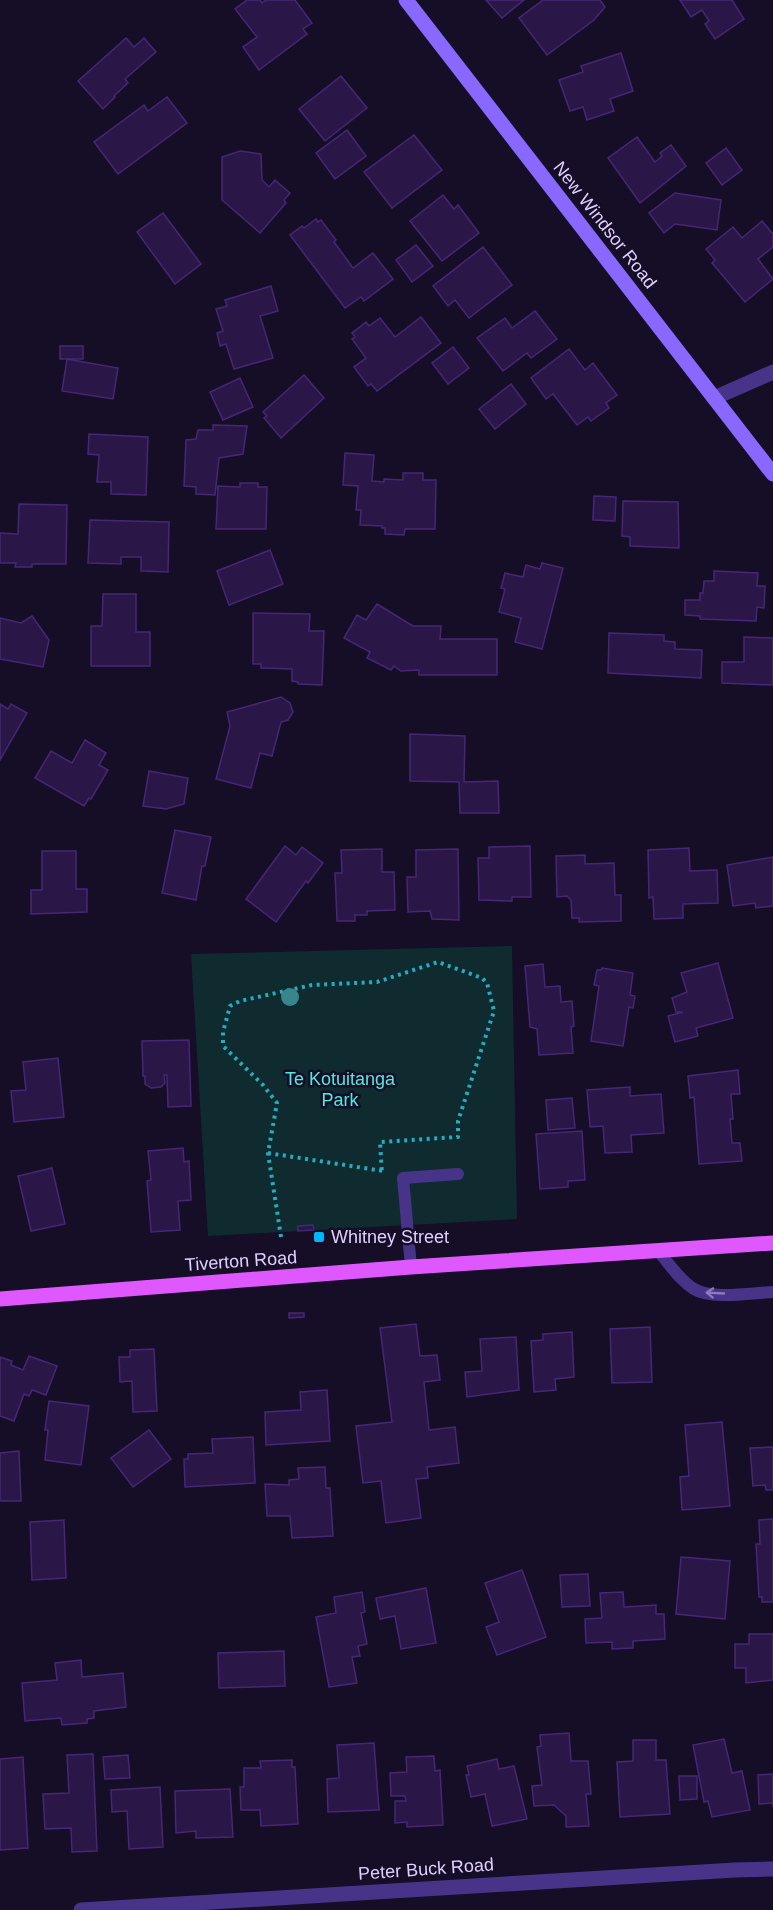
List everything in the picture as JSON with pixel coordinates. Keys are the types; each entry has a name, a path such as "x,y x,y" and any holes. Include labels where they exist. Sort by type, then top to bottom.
{"main road":[{"name":"New Windsor Road","path":"406,0 773,474"},
{"name":"Tiverton Road","path":"0,1299 411,1267 773,1244"}],"street":[{"path":"714,398 773,372"},
{"name":"Peter Buck Road","path":"81,1910 724,1870 773,1869"}],"lane":[{"path":"411,1267 403,1178 458,1174"},
{"path":"658,1251 685,1282 702,1292 717,1294 773,1292"}],"path":[{"path":"281,1237 268,1153 277,1103 263,1085 223,1046 223,1032 230,1006 240,1001 312,985 377,982 438,962 482,978 487,983 494,1011 458,1121 458,1137 380,1142 383,1182"},
{"path":"268,1153 382,1170 403,1178"}],"green space":[{"name":"Te Kotuitanga Park","path":"512,946 517,1219 208,1236 191,954"}],"building":[{"path":"247,0 260,0 262,3 266,0 295,0 312,23 303,29 307,34 259,70 243,47 257,37 235,9"},
{"path":"486,0 524,0 502,18"},
{"path":"543,0 600,0 605,7 594,20 547,55 519,18"},
{"path":"680,0 732,0 744,19 715,39 705,24 709,21 702,10 691,17"},
{"path":"126,38 134,47 144,38 156,52 125,79 128,83 103,109 78,81"},
{"path":"621,53 633,91 610,99 614,111 587,120 583,107 570,111 559,80 583,72 581,66"},
{"path":"341,76 367,108 325,141 299,109"},
{"path":"167,97 187,123 118,174 94,142 144,105 148,111"},
{"path":"347,130 366,156 335,179 316,153"},
{"path":"414,135 442,170 392,208 364,172"},
{"path":"637,137 655,162 662,156 660,153 671,145 686,166 640,203 608,158"},
{"path":"726,148 742,170 722,185 706,163"},
{"path":"240,151 261,154 262,180 269,187 275,180 290,193 284,200 286,203 260,233 222,200 222,157"},
{"path":"675,193 721,200 717,230 675,224 664,233 649,213"},
{"path":"443,195 454,209 458,205 479,233 442,261 410,221"},
{"path":"163,213 201,264 175,284 137,232"},
{"path":"316,219 318,222 321,220 353,268 373,253 393,279 364,301 361,297 345,308 290,235"},
{"path":"762,221 773,234 773,247 758,259 773,279 745,302 712,263 715,260 706,249 733,227 742,238"},
{"path":"416,245 433,266 412,282 396,260"},
{"path":"483,247 512,285 469,318 455,300 448,306 433,286"},
{"path":"271,286 278,311 260,316 273,358 234,369 226,344 220,346 217,333 223,331 216,309 227,306 225,300"},
{"path":"535,311 557,339 531,358 527,353 503,371 477,338 505,318 512,328"},
{"path":"421,317 441,343 377,391 371,384 368,386 354,367 366,358 352,339 355,337 352,333 366,322 369,326 380,318 395,337"},
{"path":"60,346 83,346 83,359 60,359"},
{"path":"453,347 469,368 448,384 432,363"},
{"path":"569,349 585,370 593,363 617,395 606,403 609,408 591,421 588,417 577,425 553,394 546,399 531,378"},
{"path":"67,359 118,368 113,399 62,391"},
{"path":"304,375 324,398 281,438 264,418 267,416 263,412"},
{"path":"240,378 253,407 223,420 210,392"},
{"path":"511,384 526,404 495,429 479,409"},
{"path":"213,425 247,426 243,454 219,458 215,495 196,494 196,487 184,486 186,440 196,439 198,430 213,430"},
{"path":"89,434 148,437 146,495 111,494 111,482 97,482 99,455 88,454"},
{"path":"345,453 374,455 372,481 403,480 403,473 423,473 423,480 436,480 435,529 405,529 404,535 385,534 385,528 382,526 360,525 361,510 356,510 358,486 343,485"},
{"path":"240,483 258,483 258,487 267,487 266,529 216,529 218,486 240,487"},
{"path":"594,496 616,497 615,521 593,520"},
{"path":"623,501 678,502 679,548 630,546 630,537 622,536"},
{"path":"19,504 67,505 66,564 32,564 32,567 15,567 16,563 0,563 0,533 18,534"},
{"path":"90,520 169,522 168,572 141,571 141,557 121,557 121,564 88,563"},
{"path":"270,550 283,584 229,605 217,571"},
{"path":"542,563 563,568 542,649 515,642 521,618 499,612 505,589 501,588 505,573 523,577 526,565 540,569"},
{"path":"714,571 758,573 757,586 765,586 764,608 757,607 756,621 700,619 700,616 685,615 685,600 700,600 704,581 714,581"},
{"path":"103,594 136,594 136,632 150,632 150,666 91,666 91,626 102,626"},
{"path":"377,604 413,626 441,626 440,639 497,639 497,675 419,675 419,670 401,671 394,666 391,670 367,658 370,652 344,638 357,615 366,620"},
{"path":"253,613 310,614 309,631 324,631 322,685 298,684 292,681 292,669 261,668 261,664 253,664"},
{"path":"32,616 49,640 43,667 0,659 0,618 21,623"},
{"path":"609,633 664,635 664,641 675,642 675,649 702,650 701,678 608,673"},
{"path":"744,637 773,638 773,685 722,683 722,662 744,662"},
{"path":"281,697 290,703 293,712 288,720 281,722 272,756 260,753 251,788 216,779 230,726 227,712"},
{"path":"0,704 8,709 11,704 27,713 0,760"},
{"path":"410,734 465,736 464,782 498,781 499,813 460,813 459,782 410,781"},
{"path":"85,740 106,753 99,765 108,770 91,799 89,798 84,806 35,778 51,751 72,763"},
{"path":"149,771 188,778 184,804 166,809 143,806"},
{"path":"175,830 211,837 205,866 202,866 196,900 162,893"},
{"path":"285,846 296,855 302,847 323,863 308,883 306,881 276,922 246,899"},
{"path":"530,846 531,897 512,897 512,901 479,900 478,858 489,858 489,847"},
{"path":"689,848 690,871 717,870 718,903 683,904 683,918 654,919 653,897 649,898 648,850"},
{"path":"382,849 382,872 394,872 395,910 367,911 367,915 355,915 355,921 337,921 335,873 342,873 341,850"},
{"path":"458,849 459,920 432,919 430,911 408,912 407,877 416,877 416,850"},
{"path":"42,851 76,851 76,889 87,889 87,912 31,914 31,890 42,890"},
{"path":"585,855 585,864 614,863 615,895 621,895 621,921 579,922 579,918 572,918 571,900 567,896 557,897 556,856"},
{"path":"773,857 773,906 756,908 755,903 733,906 727,865"},
{"path":"718,963 733,1018 696,1028 698,1036 675,1042 668,1016 683,1012 676,1012 672,998 687,992 681,973"},
{"path":"543,964 545,987 560,986 561,1002 572,1001 573,1053 539,1055 537,1029 530,1027 525,966"},
{"path":"602,968 633,973 630,995 635,996 633,1008 629,1007 623,1046 591,1041 599,986 594,985 597,970"},
{"path":"189,1040 191,1106 168,1107 167,1075 164,1075 165,1083 161,1087 151,1088 145,1084 142,1041"},
{"path":"58,1058 64,1117 14,1122 11,1091 26,1090 23,1062"},
{"path":"738,1070 740,1094 731,1094 733,1119 730,1119 732,1143 740,1143 742,1161 699,1164 694,1097 690,1098 688,1076"},
{"path":"630,1087 630,1096 661,1094 664,1133 631,1135 632,1152 605,1153 603,1126 590,1127 587,1090"},
{"path":"572,1098 575,1128 548,1130 546,1100"},
{"path":"582,1131 585,1180 568,1181 568,1187 540,1189 536,1134"},
{"path":"183,1148 184,1162 189,1161 191,1200 178,1201 180,1230 151,1232 147,1181 151,1180 148,1151"},
{"path":"52,1168 65,1224 31,1231 18,1176"},
{"path":"313,1225 314,1230 298,1231 298,1226"},
{"path":"289,1313 304,1313 304,1317 289,1318"},
{"path":"416,1324 420,1356 437,1355 440,1380 424,1382 429,1430 455,1427 459,1463 427,1467 428,1478 416,1479 421,1518 386,1523 381,1481 363,1483 356,1426 392,1422 380,1328"},
{"path":"650,1327 652,1382 612,1383 610,1329"},
{"path":"572,1332 574,1377 555,1379 556,1390 534,1392 531,1341 543,1340 543,1334"},
{"path":"516,1337 519,1390 467,1397 465,1372 482,1371 480,1339"},
{"path":"154,1349 157,1411 133,1412 132,1381 120,1382 119,1357 130,1357 130,1350"},
{"path":"29,1356 57,1366 46,1395 32,1390 29,1396 24,1394 14,1421 0,1416 0,1357 12,1361 11,1365 23,1370"},
{"path":"327,1390 330,1441 266,1445 265,1412 301,1410 300,1392"},
{"path":"49,1401 89,1406 81,1465 45,1460 48,1430 45,1430"},
{"path":"722,1422 730,1506 682,1510 680,1477 689,1476 685,1425"},
{"path":"149,1430 171,1459 133,1487 111,1458"},
{"path":"253,1437 255,1483 185,1487 184,1459 188,1459 188,1454 213,1453 212,1439"},
{"path":"773,1447 773,1490 766,1490 765,1485 753,1486 750,1448"},
{"path":"19,1451 21,1501 0,1501 0,1453"},
{"path":"325,1467 326,1488 330,1488 333,1536 292,1538 290,1516 267,1516 265,1484 289,1485 289,1480 299,1479 298,1468"},
{"path":"773,1519 773,1602 762,1602 762,1597 759,1597 756,1544 760,1544 759,1520"},
{"path":"64,1520 66,1578 32,1580 30,1522"},
{"path":"681,1557 730,1561 725,1619 676,1614"},
{"path":"522,1570 546,1637 497,1655 486,1627 499,1622 485,1583"},
{"path":"588,1574 590,1606 562,1607 560,1575"},
{"path":"426,1588 436,1643 401,1649 395,1616 380,1619 376,1598"},
{"path":"362,1592 365,1612 361,1613 367,1644 358,1646 360,1656 352,1657 357,1683 329,1687 316,1617 336,1613 334,1597"},
{"path":"623,1592 624,1607 656,1605 656,1614 664,1614 665,1639 633,1641 633,1648 612,1649 612,1642 586,1643 585,1619 602,1618 600,1593"},
{"path":"749,1634 773,1634 773,1680 746,1683 746,1668 735,1668 735,1644 749,1644"},
{"path":"284,1651 285,1686 219,1688 218,1653"},
{"path":"81,1660 82,1677 123,1673 126,1707 94,1711 94,1718 87,1719 87,1723 62,1725 61,1718 25,1721 22,1683 57,1680 55,1663"},
{"path":"569,1733 571,1761 588,1761 591,1794 586,1794 589,1826 566,1827 566,1816 554,1805 534,1806 532,1786 542,1785 537,1747 541,1746 540,1735"},
{"path":"724,1739 732,1773 742,1771 750,1810 712,1817 708,1801 704,1802 693,1745"},
{"path":"633,1740 656,1740 656,1760 666,1760 670,1814 620,1817 617,1762 633,1761"},
{"path":"374,1743 379,1810 328,1812 327,1779 339,1778 337,1745"},
{"path":"93,1754 97,1851 72,1852 71,1828 45,1829 43,1794 69,1793 67,1755"},
{"path":"128,1755 130,1778 105,1779 103,1757"},
{"path":"434,1756 435,1771 440,1770 443,1825 407,1827 407,1822 395,1823 395,1801 406,1801 405,1796 391,1796 390,1773 407,1772 406,1757"},
{"path":"23,1757 28,1848 0,1850 0,1759"},
{"path":"497,1759 499,1769 514,1766 527,1819 492,1826 485,1794 471,1797 466,1775 469,1775 467,1766"},
{"path":"292,1760 292,1767 295,1767 298,1824 261,1826 260,1810 241,1810 240,1787 244,1787 244,1768 261,1768 260,1761"},
{"path":"773,1774 773,1803 759,1804 758,1775"},
{"path":"679,1776 697,1776 697,1799 680,1800"},
{"path":"160,1787 163,1847 129,1849 127,1811 112,1812 111,1790"},
{"path":"230,1789 233,1837 196,1838 196,1831 176,1833 175,1791"}],"place":[{"name":"Whitney Street","path":"319,1237"}]}
